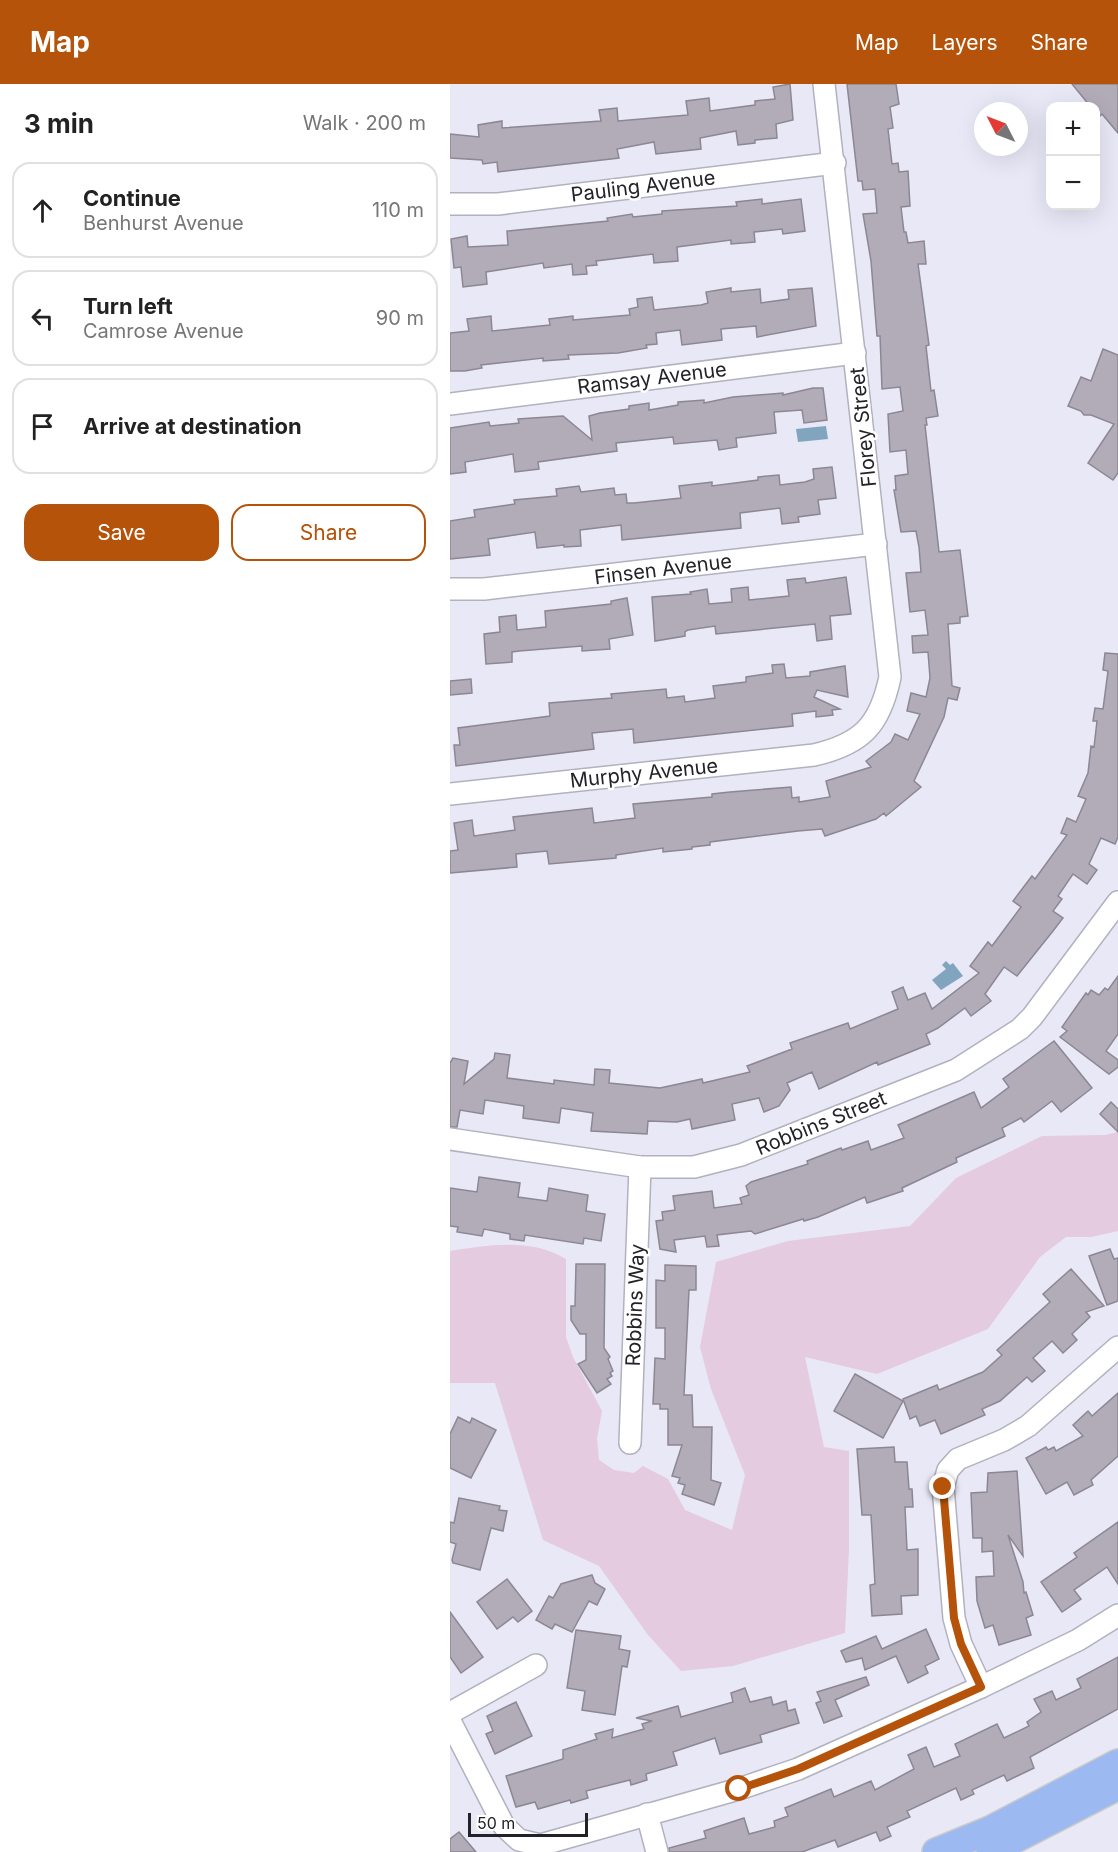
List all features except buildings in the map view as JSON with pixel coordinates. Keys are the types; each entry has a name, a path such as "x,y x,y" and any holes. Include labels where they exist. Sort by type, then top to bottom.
{"main road":[{"path":"936,1852 990,1830 1118,1763"},
{"path":"990,1852 1118,1786"}],"street":[{"name":"Florey Street","path":"824,84 835,163 890,677 884,704 872,725 856,741 838,750"},
{"name":"Pauling Avenue","path":"450,204 498,204 835,163"},
{"name":"Ramsay Avenue","path":"450,404 855,353"},
{"name":"Finsen Avenue","path":"450,589 484,589 876,544"},
{"name":"Murphy Avenue","path":"450,794 814,755 838,750"},
{"name":"Robbins Street","path":"450,1139 640,1167 694,1167 741,1155 956,1070 1020,1029 1032,1017 1118,902"},
{"name":"Robbins Way","path":"630,1443 640,1167"},
{"path":"981,1687 961,1644 954,1618 943,1487 948,1470 958,1459 1004,1440 1028,1426 1118,1347"},
{"path":"450,1721 504,1826 519,1840 540,1845 739,1789 798,1769 981,1687 1078,1640 1118,1615"},
{"path":"450,1713 536,1665"},
{"path":"647,1814 657,1852"}],"shaded area":[{"path":"1118,1132 1118,1231 1091,1237 1066,1237 1040,1257 988,1329 877,1374 805,1357 824,1447 849,1451 849,1549 845,1633 733,1666 681,1671 648,1635 599,1566 543,1540 495,1383 450,1383 450,1251 510,1245 553,1252 566,1259 566,1337 573,1357 602,1411 597,1438 599,1460 614,1470 634,1473 643,1466 668,1479 685,1510 732,1530 745,1475 711,1389 700,1347 716,1262 788,1241 910,1226 956,1178 1042,1136 1105,1135"}],"water":[{"path":"826,426 828,439 798,442 796,429"},
{"path":"946,961 950,965 953,963 963,976 941,990 932,980 946,969 942,965"}],"route":[{"path":"739,1789 798,1769 981,1687 961,1644 954,1618 943,1487"}]}
